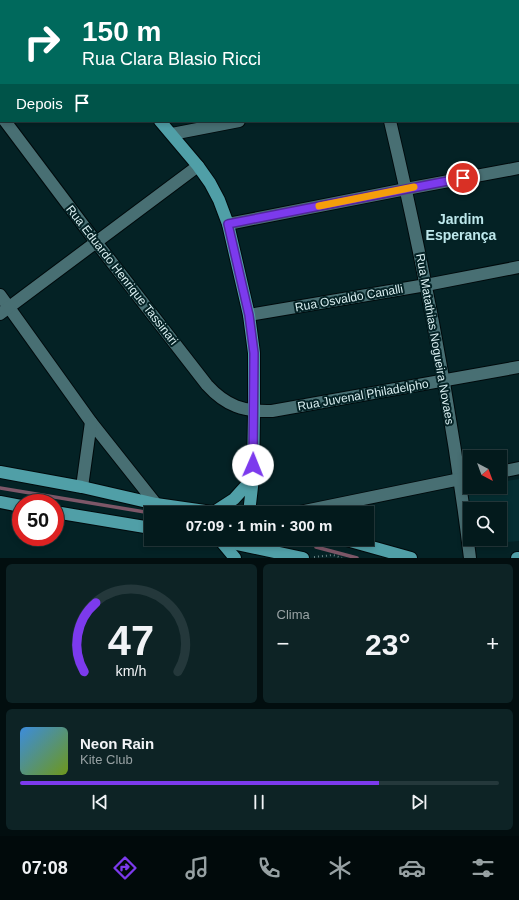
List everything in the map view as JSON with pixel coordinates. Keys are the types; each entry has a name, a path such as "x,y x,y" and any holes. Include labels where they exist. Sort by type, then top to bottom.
{"main road":[{"path":"161,122 198,166 210,183 219,200 228,224 249,315 254,353 253,478 250,506"},
{"path":"1,471 170,506"},
{"path":"225,506 253,478"},
{"path":"0,502 12,504"},
{"path":"64,514 144,527"},
{"path":"222,546 235,558"},
{"path":"368,546 411,558"},
{"path":"246,548 302,558"}],"street":[{"name":"Rua Eduardo Henrique Tassinari","path":"6,122 96,242 216,396 227,403 254,412"},
{"path":"172,134 234,122"},
{"name":"Rua Matathias Nogueira Novaes","path":"390,122 406,189 426,285 443,381 463,469"},
{"path":"4,311 198,166"},
{"path":"228,224 519,168"},
{"name":"Rua Osvaldo Canalli","path":"249,315 426,285 519,267"},
{"path":"0,296 4,311 156,504"},
{"name":"Rua Juvenal Philadelpho","path":"254,412 272,411 519,367"},
{"path":"82,487 91,422"},
{"path":"507,471 519,468"},
{"path":"329,506 463,478"},
{"name":"Rua Matathias Nogueira Novaes","path":"466,494 470,558"}],"path":[{"path":"302,558 333,555 342,558"}],"shaded area":[{"path":"519,479 519,541 507,542 507,502 469,502 468,494 507,494 507,481"}],"waterway":[{"path":"0,488 144,512"},
{"path":"316,547 357,558"}],"slow traffic":[{"path":"319,206 414,187"}],"district":[{"name":"Jardim Esperança","path":"461,228"}],"route":[{"path":"253,465 254,353 249,315 228,224 463,178"}]}
